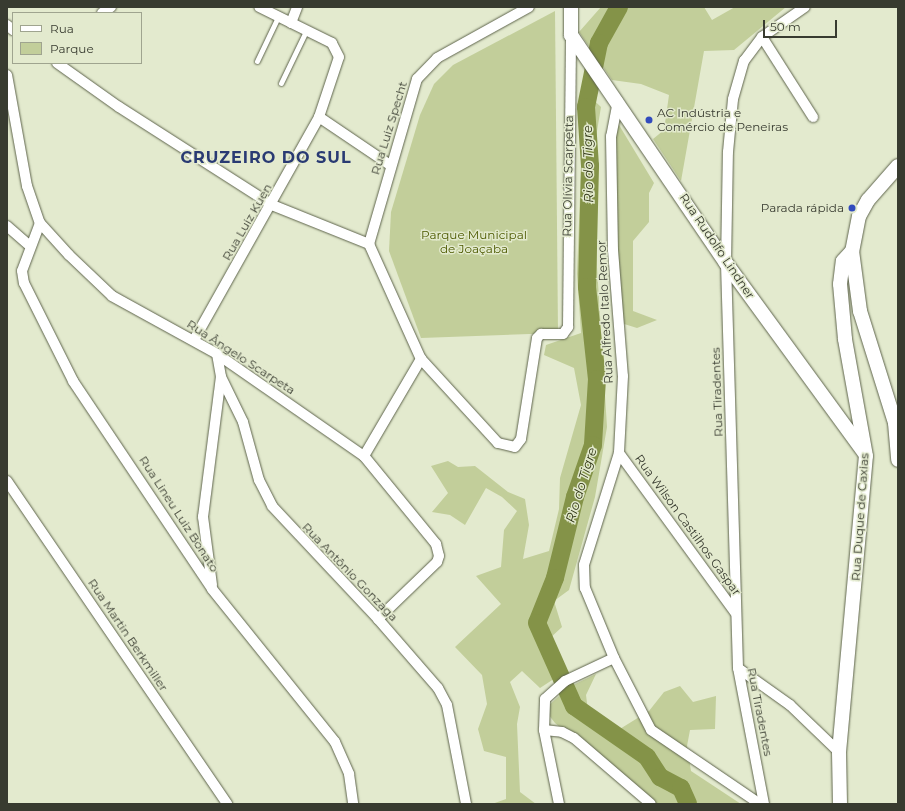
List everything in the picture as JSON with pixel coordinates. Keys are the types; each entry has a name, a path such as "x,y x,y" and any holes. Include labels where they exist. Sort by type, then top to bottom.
{"street":[{"path":"259,7 306,31"},
{"path":"291,23 297,7"},
{"name":"Rua Luiz Specht","path":"370,244 390,165 417,79 437,58 529,7"},
{"name":"Rua Olívia Scarpetta","path":"563,7 571,29"},
{"name":"Rua Olívia Scarpetta","path":"421,359 498,443 515,447 521,439 537,338 541,334 563,334 568,327 571,7"},
{"name":"Rua Tiradentes","path":"764,804 738,668 735,612 726,263 733,99 744,61 762,37 805,7"},
{"name":"Rua Rudolfo Lindner","path":"571,29 580,47 618,100 726,263 866,456"},
{"name":"Rua Luiz Kuen","path":"194,340 272,205 319,117 339,57 336,46 306,31"},
{"path":"762,37 813,117"},
{"path":"59,64 119,107 272,205 370,244 421,359 364,456"},
{"name":"Rua Ângelo Scarpeta","path":"7,75 27,186 40,223 112,296 217,354 364,456 436,544 439,556 378,619"},
{"name":"Rua Alfredo Italo Remor","path":"618,100 611,136 614,250 623,376 619,453 584,565 586,588 614,658 651,730 760,804"},
{"path":"319,117 390,165"},
{"name":"Rua Duque de Caxias","path":"840,804 839,752 866,456 845,339 840,284 843,261 856,256 864,220 880,186 898,166"},
{"name":"Rua Lineu Luiz Bonato","path":"40,223 30,246 22,271 26,292 69,374 212,589 335,742 348,774 353,804"},
{"path":"7,226 30,246"},
{"path":"856,256 867,329 895,423 898,460"},
{"name":"Rua Antônio Gonzaga","path":"217,354 221,377 243,422 259,480 272,506 378,619 438,688 447,705 466,804"},
{"path":"212,589 203,517 221,377"},
{"name":"Rua Wilson Castilhos Gaspar","path":"619,453 735,612"},
{"name":"Rua Martin Berkmiller","path":"7,481 228,804"},
{"path":"559,804 544,730 545,699 565,681 614,658"},
{"path":"738,668 790,705 839,752"},
{"path":"544,730 562,732 574,738 651,804"}],"lane":[{"path":"257,61 278,17"},
{"path":"281,83 306,31"}],"green space":[{"path":"601,7 704,7 712,20 735,7 786,7 734,50 704,51 681,181 653,139 664,130 669,95 641,84 612,80 579,32"},
{"name":"Parque Municipal de Joaçaba","path":"555,11 558,333 421,338 389,251 391,212 420,115 434,84 453,65"},
{"path":"584,91 601,107 596,137 597,267 607,427 595,497 569,590 554,601 562,627 549,639 563,673 540,688 522,671 510,682 520,707 517,724 520,792 536,804 492,804 506,799 506,757 484,751 478,729 487,704 482,675 455,647 501,604 476,576 501,567 504,530 517,511 502,497 486,488 465,525 450,515 432,512 448,493 431,466 448,461 458,467 475,466 508,492 525,499 529,525 523,559 549,551 559,509 560,478 581,405 574,368 544,355 546,345 581,333 577,274"},
{"path":"616,120 654,183 649,193 649,222 633,241 633,311 657,320 637,328 621,323 614,231"},
{"path":"596,674 586,695 588,711 615,732 649,711 664,692 680,686 693,702 716,696 715,729 690,730 687,746 691,771 741,804 653,804 555,723 548,714 547,707 569,687"}],"waterway":[{"name":"Rio do Tigre","path":"619,7 599,43 586,107 590,166 587,287 597,379 593,445 575,497 555,578 537,623 574,706 647,757 660,777 681,788 688,804"}],"place":[{"name":"AC Indústria e Comércio de Peneiras","path":"649,120"},
{"name":"Parada rápida","path":"852,208"}],"district":[{"name":"CRUZEIRO DO SUL","path":"266,158"}]}
